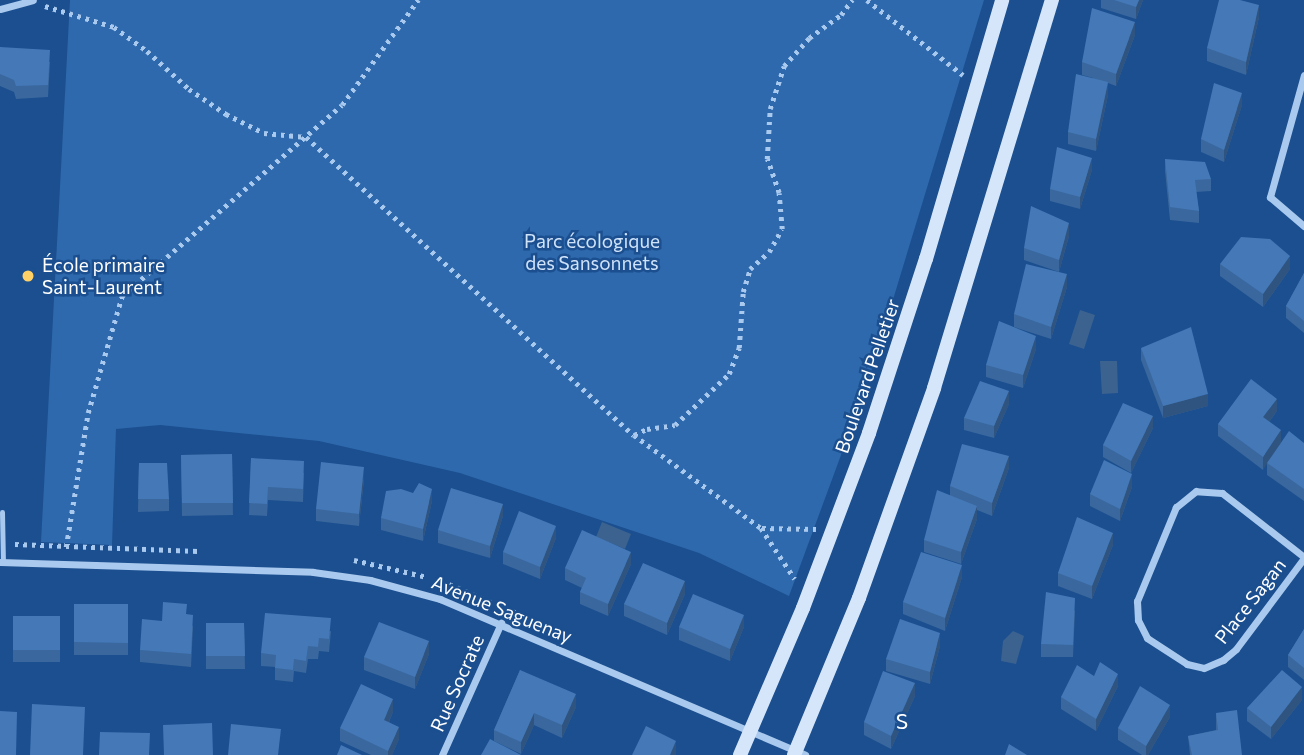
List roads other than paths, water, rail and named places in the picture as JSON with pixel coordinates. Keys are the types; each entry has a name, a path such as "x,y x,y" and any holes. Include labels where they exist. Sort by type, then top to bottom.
{"street":[{"name":"Boulevard Pelletier","path":"740,755 803,608 869,433 926,259 1002,0"},
{"path":"798,754 859,598 934,388 1052,0"},
{"path":"0,9 32,1"},
{"path":"1304,75 1270,197 1304,226"},
{"name":"Place Sagan","path":"1196,491 1222,493 1304,557 1236,649 1223,660 1204,667 1187,664 1147,638 1138,620 1137,601 1176,507 1196,491"},
{"name":"Avenue Saguenay","path":"2,562 313,572 369,580 440,599 500,623 751,731 798,754"},
{"name":"Rue Socrate","path":"442,755 500,623"}],"lane":[{"path":"2,512 2,562"}],"place":[{"name":"École primaire Saint-Laurent","path":"28,276"}],"district":[{"name":"S","path":"903,721"}],"park label":[{"name":"Parc écologique des Sansonnets","path":"592,252"}]}
